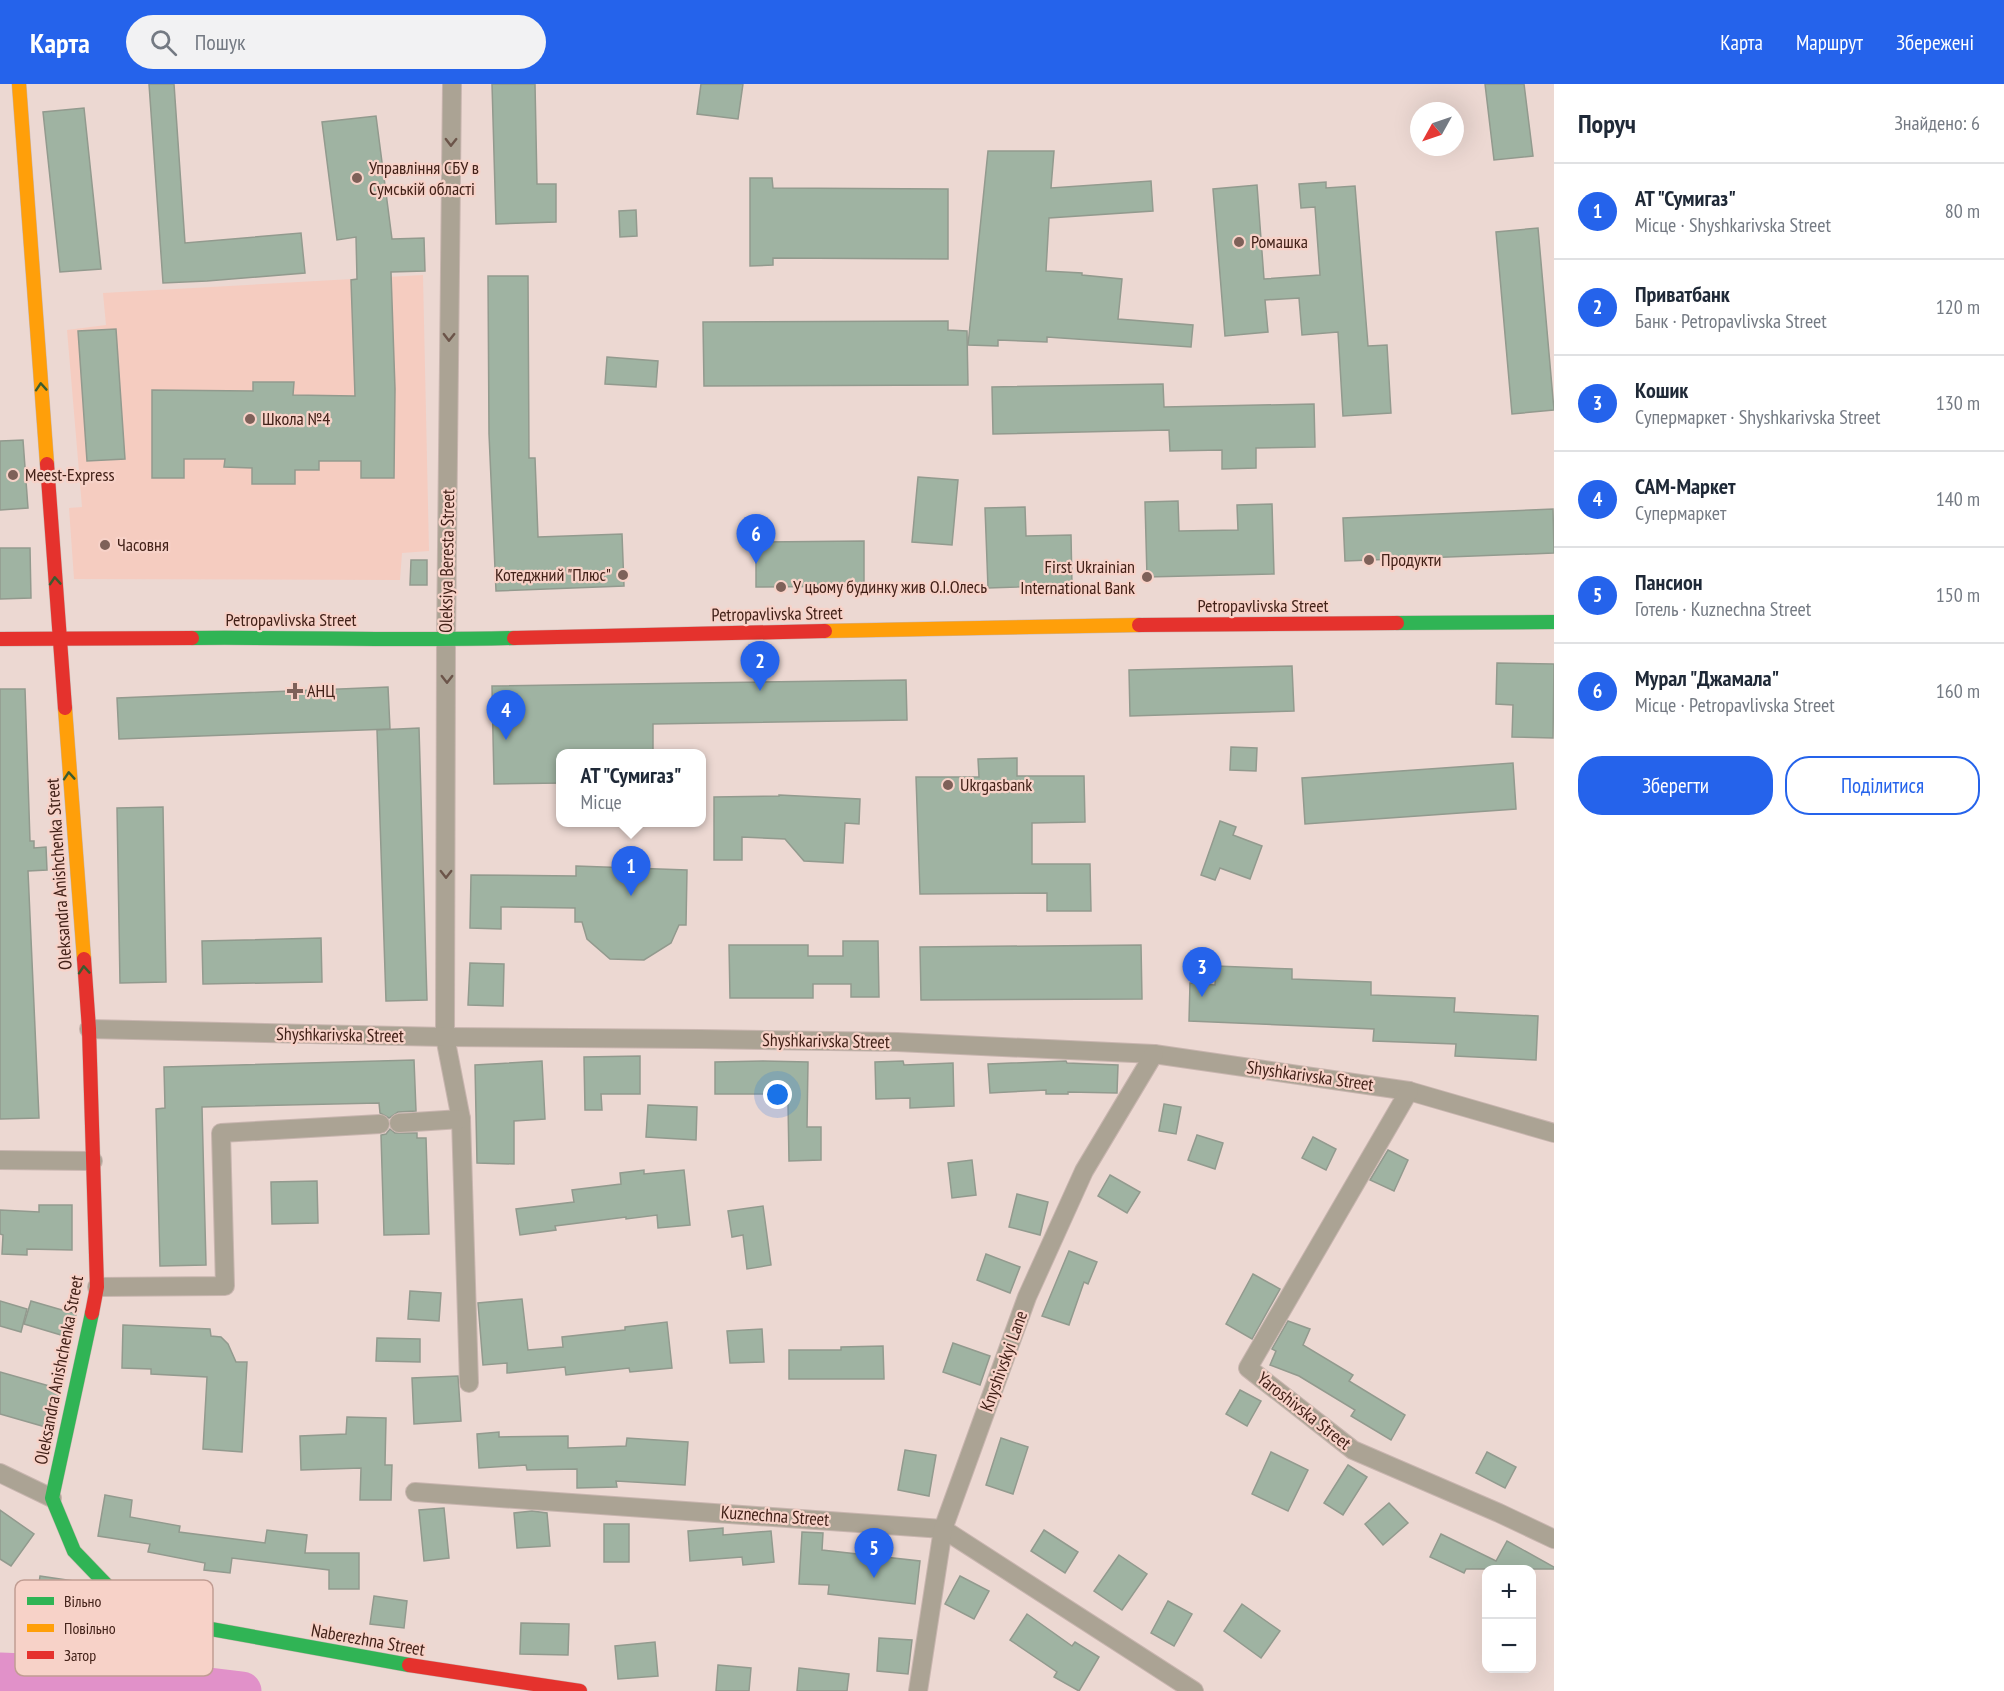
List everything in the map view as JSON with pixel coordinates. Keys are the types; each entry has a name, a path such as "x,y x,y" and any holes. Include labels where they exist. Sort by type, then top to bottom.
{"street":[{"name":"Oleksandra Anishchenka Street","path":"19,84 89,1029 97,1287 52,1498"},
{"name":"Oleksiya Beresta Street","path":"445,1038 446,640 452,84"},
{"name":"Petropavlivska Street","path":"0,639 446,640 1099,625 1554,622"},
{"name":"Shyshkarivska Street","path":"89,1029 445,1038 897,1042 1154,1054 1409,1091 1554,1132"},
{"path":"445,1038 461,1119 469,1383"},
{"name":"Knyshivskyi Lane","path":"918,1691 943,1528 1027,1298 1084,1171 1154,1054"},
{"name":"Yaroshivska Street","path":"1409,1091 1248,1368 1353,1450 1554,1539"},
{"path":"399,1123 461,1119"},
{"path":"97,1287 225,1286 221,1133 380,1124"},
{"path":"0,1160 93,1161"},
{"path":"0,1473 52,1498"},
{"name":"Kuznechna Street","path":"415,1492 943,1528 1194,1691"},
{"name":"Naberezhna Street","path":"52,1498 74,1551 102,1580"},
{"name":"Naberezhna Street","path":"213,1629 441,1671 580,1691"}],"shaded area":[{"name":"Школа №4","path":"423,275 429,551 402,553 400,580 74,579 69,508 82,507 67,330 106,325 103,293"}],"building":[{"path":"149,84 174,84 185,243 301,233 305,273 163,283"},
{"path":"492,84 535,84 537,184 556,184 556,222 496,224"},
{"path":"701,84 743,84 738,119 697,114"},
{"path":"1485,84 1524,84 1533,156 1494,160"},
{"path":"84,108 101,269 60,272 43,112"},
{"path":"376,116 392,239 424,238 425,271 391,272 395,389 394,478 361,478 361,461 319,461 319,470 295,470 295,484 252,484 252,468 224,467 225,459 184,459 184,478 152,478 152,390 253,391 253,382 294,382 293,395 355,396 351,280 357,279 356,237 337,240 322,122"},
{"path":"988,151 1054,151 1051,188 1151,181 1153,211 1049,218 1046,271 1122,279 1118,319 1193,325 1191,347 1047,337 1047,342 998,340 998,346 968,345"},
{"path":"750,178 772,178 773,188 948,189 948,259 773,258 773,265 750,266"},
{"name":"Ромашка","path":"1326,182 1326,188 1355,186 1368,346 1387,345 1391,413 1343,416 1338,332 1302,335 1299,298 1265,300 1268,332 1225,336 1213,189 1257,185 1264,279 1320,275 1315,207 1301,208 1299,184"},
{"path":"636,210 637,236 620,237 619,211"},
{"path":"1538,228 1554,410 1512,414 1496,232"},
{"path":"488,276 528,276 529,458 535,458 538,537 622,534 624,586 496,591 489,434"},
{"path":"948,321 948,330 967,331 968,385 704,386 703,322"},
{"path":"116,329 125,459 87,461 78,331"},
{"path":"607,357 658,361 656,387 605,384"},
{"path":"1163,384 1164,407 1314,404 1315,447 1256,448 1256,468 1222,469 1222,450 1170,451 1169,430 993,434 992,387"},
{"name":"Meest-Express","path":"23,440 28,508 0,510 0,441"},
{"path":"918,477 958,480 952,545 912,542"},
{"path":"1178,501 1179,531 1238,530 1237,505 1272,504 1274,574 1147,577 1145,502"},
{"path":"1025,507 1026,536 1071,535 1072,585 988,588 985,508"},
{"path":"1553,509 1554,553 1345,561 1343,518"},
{"path":"864,541 864,586 756,587 756,542"},
{"path":"0,548 30,548 31,598 0,599"},
{"path":"411,560 427,560 427,585 410,585"},
{"path":"1497,663 1554,664 1553,738 1512,737 1513,705 1496,704"},
{"path":"1292,666 1294,711 1130,716 1129,670"},
{"path":"906,680 907,720 653,724 653,749 556,749 556,783 494,784 492,686"},
{"path":"388,687 390,729 119,739 117,698"},
{"path":"0,689 25,689 30,841 34,841 34,848 46,847 47,870 28,871 39,1118 0,1119"},
{"path":"419,728 427,1000 386,1001 377,730"},
{"path":"1231,747 1257,748 1256,771 1230,770"},
{"path":"1017,758 1017,776 1084,776 1085,822 1032,823 1032,864 1090,864 1091,911 1047,911 1047,893 920,894 916,777 979,777 978,759"},
{"path":"1513,763 1516,809 1305,824 1302,778"},
{"path":"779,795 860,799 859,824 845,823 843,863 804,861 785,839 742,837 742,860 714,860 714,797"},
{"path":"163,807 166,982 120,983 117,808"},
{"path":"1220,821 1236,827 1233,835 1262,846 1250,879 1220,868 1215,880 1201,875"},
{"path":"576,866 687,870 686,925 679,925 671,943 644,960 610,959 587,939 582,922 575,922 575,908 501,907 501,929 470,928 471,875 576,876"},
{"path":"321,938 322,982 203,984 202,941"},
{"path":"843,941 878,941 879,997 851,997 851,984 813,984 813,998 730,998 729,945 808,945 808,956 843,956"},
{"path":"1141,945 1142,999 921,1000 920,947"},
{"path":"470,963 504,964 503,1006 468,1005"},
{"path":"1216,966 1292,969 1292,979 1371,982 1371,995 1455,998 1454,1012 1538,1016 1536,1060 1455,1056 1456,1044 1373,1041 1374,1029 1189,1021 1190,983 1215,985"},
{"path":"640,1056 640,1094 601,1094 602,1110 585,1110 584,1057"},
{"path":"414,1060 416,1111 398,1112 389,1118 380,1113 379,1103 202,1107 206,1265 160,1266 156,1109 165,1108 164,1067"},
{"path":"542,1061 545,1119 514,1121 514,1164 477,1163 475,1065"},
{"path":"903,1061 904,1065 953,1063 954,1106 910,1108 910,1098 876,1099 875,1062"},
{"path":"1066,1061 1067,1063 1118,1065 1117,1093 1046,1094 1046,1090 990,1093 988,1064"},
{"path":"715,1062 808,1062 807,1127 821,1127 821,1160 789,1161 788,1103 774,1102 774,1094 715,1094"},
{"path":"1164,1104 1181,1107 1176,1134 1159,1131"},
{"path":"648,1105 697,1107 696,1140 646,1137"},
{"path":"390,1129 395,1133 417,1133 417,1138 426,1138 429,1234 384,1235 381,1135 386,1134"},
{"path":"1197,1135 1223,1143 1215,1169 1188,1160"},
{"path":"1313,1137 1336,1149 1326,1170 1302,1158"},
{"path":"1388,1150 1408,1160 1394,1191 1370,1180"},
{"path":"972,1160 976,1195 952,1198 948,1163"},
{"path":"644,1170 644,1174 684,1170 690,1225 658,1228 657,1215 555,1226 556,1230 520,1235 516,1209 574,1202 572,1190 621,1184 620,1173"},
{"path":"1110,1175 1140,1192 1127,1213 1098,1196"},
{"path":"317,1181 318,1223 272,1224 271,1182"},
{"path":"1017,1194 1048,1202 1040,1235 1009,1227"},
{"path":"39,1205 72,1205 72,1250 27,1249 27,1255 2,1254 3,1235 0,1234 0,1210 39,1212"},
{"path":"763,1206 771,1265 747,1269 743,1235 732,1237 728,1211"},
{"path":"1069,1251 1097,1262 1088,1284 1084,1282 1069,1325 1042,1316"},
{"path":"986,1254 1020,1267 1010,1293 977,1280"},
{"path":"1253,1274 1280,1289 1252,1339 1226,1324"},
{"path":"410,1291 441,1293 439,1321 408,1319"},
{"path":"522,1299 528,1350 563,1347 562,1337 625,1330 625,1327 667,1322 672,1368 630,1372 629,1368 566,1375 565,1367 507,1373 507,1363 483,1365 478,1303"},
{"path":"0,1301 27,1309 21,1332 0,1326"},
{"path":"31,1301 76,1314 71,1338 24,1324"},
{"path":"1288,1321 1310,1329 1303,1345 1353,1375 1349,1381 1405,1415 1391,1440 1351,1416 1355,1410 1299,1376 1270,1365 1276,1351 1272,1349"},
{"path":"123,1325 210,1329 211,1336 221,1337 228,1344 236,1362 247,1362 242,1452 203,1449 207,1377 151,1374 151,1369 122,1368"},
{"path":"762,1329 764,1362 730,1363 727,1331"},
{"path":"377,1338 420,1339 420,1362 376,1361"},
{"path":"953,1343 990,1356 980,1385 943,1372"},
{"path":"883,1346 884,1379 789,1379 789,1350 841,1350 841,1347"},
{"path":"0,1372 60,1389 49,1428 0,1414"},
{"path":"458,1376 461,1421 414,1424 412,1378"},
{"path":"1240,1390 1261,1401 1247,1426 1226,1414"},
{"path":"347,1417 386,1418 385,1465 392,1465 391,1500 360,1500 361,1468 301,1470 300,1436 346,1434"},
{"path":"499,1432 499,1437 568,1436 568,1448 626,1446 627,1438 688,1442 685,1485 616,1481 617,1487 577,1488 577,1469 527,1470 526,1465 479,1468 477,1434"},
{"path":"1001,1438 1028,1447 1013,1494 986,1485"},
{"path":"905,1450 936,1455 929,1496 898,1490"},
{"path":"1271,1452 1308,1470 1288,1511 1252,1494"},
{"path":"1487,1452 1516,1467 1505,1488 1476,1473"},
{"path":"1348,1465 1367,1477 1343,1515 1324,1503"},
{"path":"105,1495 132,1500 130,1517 180,1526 179,1532 265,1543 267,1530 307,1535 305,1553 359,1553 359,1589 329,1589 329,1570 232,1558 230,1573 204,1570 205,1563 148,1552 150,1544 98,1536"},
{"path":"1389,1503 1408,1523 1383,1545 1365,1524"},
{"path":"444,1508 449,1558 424,1561 419,1510"},
{"path":"0,1510 34,1534 11,1566 0,1559"},
{"path":"532,1511 547,1513 550,1546 517,1548 514,1513"},
{"path":"604,1524 629,1524 629,1562 604,1562"},
{"path":"723,1528 723,1535 771,1531 774,1562 743,1565 742,1557 690,1561 688,1531"},
{"path":"1044,1530 1078,1552 1065,1573 1031,1551"},
{"path":"802,1532 823,1533 822,1550 920,1561 915,1604 828,1594 829,1585 799,1584"},
{"path":"1441,1534 1496,1561 1507,1541 1554,1569 1536,1569 1536,1565 1482,1565 1482,1569 1466,1569 1464,1573 1430,1557"},
{"path":"1119,1555 1147,1574 1122,1610 1094,1591"},
{"path":"40,1576 66,1580 39,1580"},
{"path":"960,1576 989,1591 974,1619 945,1604"},
{"path":"374,1596 407,1601 404,1628 370,1624"},
{"path":"1168,1601 1192,1614 1174,1646 1151,1633"},
{"path":"1242,1604 1280,1631 1261,1658 1224,1631"},
{"path":"1027,1614 1072,1646 1075,1642 1099,1657 1079,1691 1054,1677 1057,1672 1010,1640"},
{"path":"521,1623 569,1624 568,1655 520,1654"},
{"path":"879,1638 912,1640 908,1674 877,1671"},
{"path":"655,1642 658,1676 618,1679 615,1646"},
{"path":"718,1665 751,1668 749,1691 716,1691"},
{"path":"799,1668 849,1674 847,1691 797,1691"}],"waterway":[{"path":"0,1672 15,1673"},
{"path":"102,1676 242,1691"}],"traffic: fast":[{"path":"1397,623 1554,622"},
{"path":"192,638 514,638"},
{"path":"92,1313 52,1498 74,1551 102,1580"},
{"path":"213,1629 409,1665"}],"traffic: slow":[{"path":"19,84 47,464"},
{"path":"825,631 1139,625"},
{"path":"65,708 84,959"}],"traffic: jam":[{"path":"47,464 65,708"},
{"path":"1139,625 1397,623"},
{"path":"514,638 825,631"},
{"path":"0,639 192,638"},
{"path":"84,959 89,1029 97,1287 92,1313"},
{"path":"409,1665 580,1691"}],"place":[{"name":"Управління СБУ в Сумській області","path":"357,178"},
{"name":"Ромашка","path":"1239,242"},
{"name":"Школа №4","path":"250,419"},
{"name":"Meest-Express","path":"13,475"},
{"name":"Часовня","path":"105,545"},
{"name":"Продукти","path":"1369,560"},
{"name":"Мурал \"Джамала\"","path":"756,564"},
{"name":"Котеджний \"Плюс\"","path":"623,575"},
{"name":"First Ukrainian International Bank","path":"1147,577"},
{"name":"У цьому будинку жив О.І.Олесь","path":"781,587"},
{"name":"АНЦ","path":"295,691"},
{"name":"Приватбанк","path":"760,691"},
{"name":"САМ-Маркет","path":"506,740"},
{"name":"Ukrgasbank","path":"948,785"},
{"name":"АТ \"Сумигаз\"","path":"631,896"},
{"name":"Кошик","path":"1202,997"},
{"name":"Пансион","path":"874,1578"}]}
